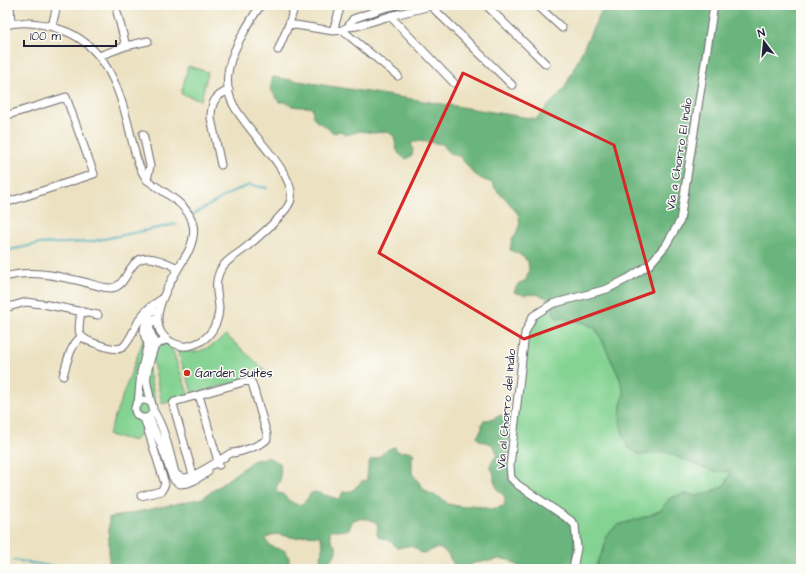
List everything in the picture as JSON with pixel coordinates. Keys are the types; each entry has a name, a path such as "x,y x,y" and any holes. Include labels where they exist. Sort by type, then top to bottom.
{"street":[{"path":"10,5 8,24 25,22 52,26 67,31 92,48 99,56 110,73 123,105 136,159 140,168 148,180 184,207 191,216 194,227 190,248 168,286 159,308 158,317 158,325 161,332 167,339 183,347 194,345 203,341 213,329 219,307 217,294 219,272 226,263 246,248 282,215 290,203 291,191 288,181 273,157 235,106 229,90 228,73 232,54 261,5"},
{"path":"52,26 57,5"},
{"path":"278,50 295,5"},
{"path":"334,31 341,5"},
{"path":"345,28 353,19 385,6 397,5"},
{"path":"486,5 546,64"},
{"path":"537,5 562,28"},
{"name":"Vía a Chorro El Indio","path":"552,304 607,288 629,278 650,264 666,245 680,221 714,5"},
{"path":"289,24 334,31 433,6 512,86"},
{"path":"117,12 126,46"},
{"path":"390,16 454,83"},
{"path":"345,28 398,76"},
{"path":"99,56 126,46 148,41"},
{"path":"221,165 211,118 211,110 217,97 221,93 229,90"},
{"path":"5,116 66,97 94,174 5,203"},
{"path":"143,134 150,166 148,180"},
{"path":"5,277 17,274 38,273 82,281 109,288 120,284 136,261 142,259 147,258 163,261 178,268"},
{"path":"81,311 79,332 81,338 116,349 122,348 126,344 141,317 149,307 162,299"},
{"path":"5,308 26,302 98,315"},
{"name":"Vía al Chorro del Indio","path":"552,304 533,316 525,333 510,466 511,478 518,485 570,520 575,525 577,548 573,569"},
{"path":"159,308 152,310 145,322 144,331 146,342 150,345 156,345 167,339"},
{"path":"141,496 161,491 165,484 149,412 147,383 152,355 156,345 153,339 150,324 158,317"},
{"path":"63,376 73,347 81,338"},
{"path":"138,404 145,401 150,403 149,412 142,418 137,414 136,409 138,404 141,372 148,343"},
{"path":"149,412 159,420 172,476 175,481 180,484 188,483 218,464 233,457 235,453 260,445 267,440 267,434 252,383 247,381 174,402 173,404 194,478"},
{"path":"199,395 218,464"}],"highlighted area":[{"path":"463,73 614,145 654,292 524,339 379,253"}],"green space":[{"path":"604,5 801,5 801,569 597,569 597,562 604,549 606,535 618,525 648,516 661,510 670,498 684,494 698,496 713,491 726,484 731,471 716,472 665,452 640,455 628,447 620,421 624,393 620,379 595,328 582,322 555,317 552,304 545,297 535,294 524,295 514,292 518,284 526,280 529,270 528,261 519,254 510,250 512,240 520,223 518,214 497,191 492,183 473,173 459,156 449,153 443,144 418,141 411,143 413,149 412,156 406,159 399,154 394,136 388,132 375,133 360,131 346,135 341,131 334,133 316,121 313,115 313,108 292,106 286,102 279,102 270,88 273,77 536,119 564,89"},
{"path":"188,66 208,72 201,100 181,94"},
{"path":"552,304 555,317 582,322 595,328 602,340 620,379 624,393 621,406 640,455 665,452 703,468 731,471 726,484 713,491 698,496 684,494 670,498 661,510 648,516 618,525 606,535 604,549 597,562 597,569 573,569 518,485 510,466 525,333 533,316"},
{"path":"151,319 155,326 146,356 156,406 135,441 108,435"},
{"path":"160,333 170,343 189,396 162,404 152,357"},
{"path":"226,335 266,371 262,375 193,394 177,350 190,352 200,351 214,344"},
{"path":"501,415 505,418 511,417 511,478 575,525 573,569 535,569 530,567 520,567 510,561 502,559 476,562 468,566 466,569 453,569 454,565 441,549 438,548 422,553 416,548 410,546 397,548 390,541 379,537 377,533 377,523 368,519 362,519 353,520 349,529 347,530 330,530 331,539 336,546 336,553 331,560 323,564 320,560 323,545 320,536 306,535 296,538 276,534 266,538 267,541 271,546 284,550 289,558 289,569 109,569 109,518 203,498 254,460 268,457 280,463 280,481 276,490 290,501 297,504 302,503 311,493 315,492 338,499 343,492 352,491 362,481 367,480 370,460 379,457 388,449 395,447 397,451 410,451 414,454 412,458 412,473 427,492 441,498 448,504 463,507 472,505 491,509 504,506 505,497 498,490 494,481 493,471 490,468 491,463 497,455 495,448 487,442 480,441 477,437 482,429 484,420 493,419"}],"waterway":[{"path":"194,214 234,191 250,185 267,188"},
{"path":"5,251 38,244 89,242 177,224"},
{"path":"13,560 69,569"}],"place":[{"name":"Garden Suites","path":"187,373"}]}
